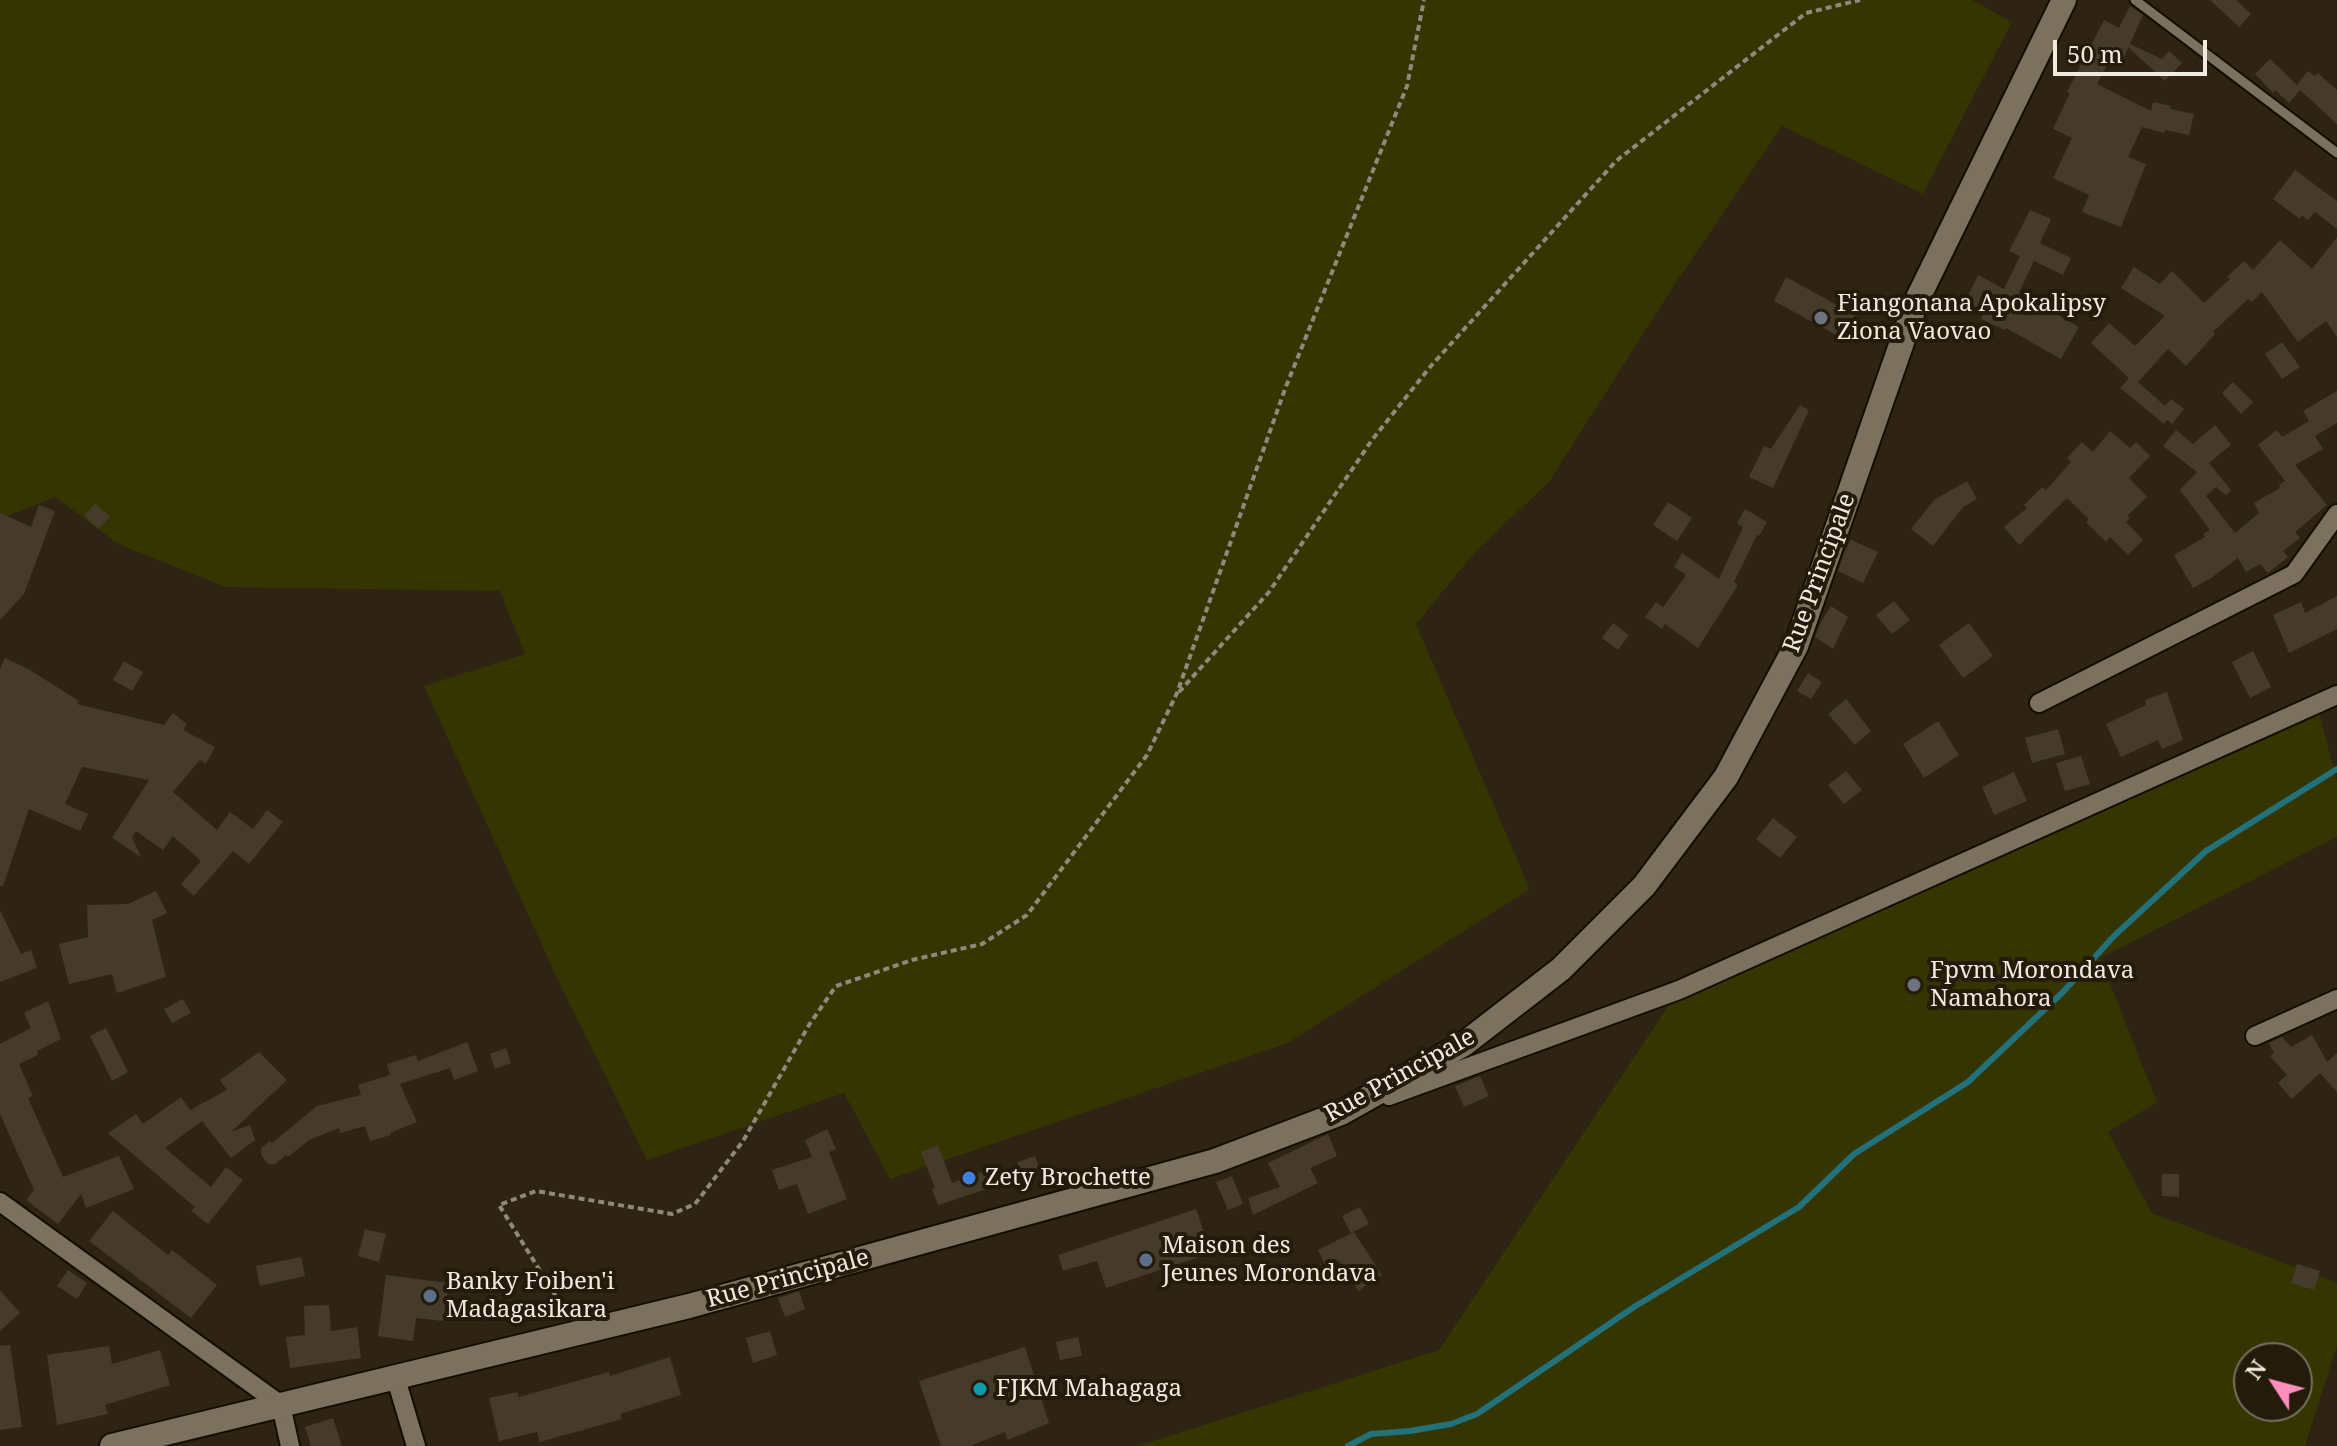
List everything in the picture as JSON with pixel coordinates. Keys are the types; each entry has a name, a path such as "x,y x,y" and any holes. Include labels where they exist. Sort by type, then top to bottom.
{"main road":[{"name":"Rue Principale","path":"112,1446 689,1306 1215,1161 1341,1113 1464,1044 1561,969 1644,886 1726,777 1796,646 1916,302 2064,0"}],"street":[{"path":"2039,703 2294,574 2337,514"},
{"path":"1341,1113 1679,990 2337,695"},
{"path":"2255,1036 2337,999"},
{"path":"0,1202 281,1405 290,1446"},
{"path":"396,1379 416,1446"}],"lane":[{"path":"2135,0 2337,153"}],"path":[{"path":"570,1336 562,1306 499,1205 536,1191 672,1214 695,1204 743,1141 809,1025 836,986 912,960 982,944 1027,915 1147,755 1177,693 1285,389 1407,86 1424,0"},
{"path":"1177,693 1269,592 1372,440 1430,367 1616,161 1806,13 1860,0"}],"shaded area":[{"path":"0,0 1972,0 2012,22 1923,194 1782,126 1673,287 1549,482 1475,552 1416,624 1530,889 1288,1043 890,1179 844,1093 647,1160 562,989 424,686 525,654 500,591 226,587 118,544 55,497 0,519"},
{"path":"2317,704 2337,782 2337,837 2100,958 2157,1102 2108,1132 2152,1213 2337,1283 2337,1345 2313,1421 2313,1342 2233,1342 2233,1422 2313,1422 2305,1446 1138,1446 1439,1350 1679,990"}],"building":[{"path":"2210,0 2236,0 2251,14 2239,27"},
{"path":"2130,6 2143,15 2124,57 2114,52 2097,84 2151,111 2153,102 2194,114 2189,135 2142,127 2128,157 2146,164 2121,227 2082,212 2089,195 2053,178 2072,138 2053,129 2070,93 2067,92 2104,20 2119,28"},
{"path":"2130,44 2162,59 2169,51 2182,63 2165,81 2128,47"},
{"path":"2270,59 2297,85 2308,71 2315,76 2318,73 2337,90 2337,124 2300,90 2289,103 2275,90 2273,93 2255,74"},
{"path":"2295,170 2337,201 2337,229 2315,212 2308,220 2302,215 2300,219 2273,199"},
{"path":"2030,210 2051,219 2040,243 2071,258 2063,275 2034,261 2019,293 2079,327 2061,359 2006,328 1981,319 1984,312 1965,302 1978,275 2004,289 2020,256 2009,251"},
{"path":"2337,237 2337,337 2326,321 2298,342 2262,292 2252,302 2248,299 2213,332 2215,334 2186,366 2168,349 2138,382 2165,406 2171,399 2184,409 2172,424 2167,420 2164,424 2120,388 2129,378 2091,343 2109,323 2135,346 2165,316 2121,288 2134,267 2160,284 2172,271 2204,303 2244,261 2253,270 2280,240 2312,269"},
{"path":"1786,277 1855,315 1842,338 1774,301"},
{"path":"2282,342 2300,367 2282,379 2265,354"},
{"path":"2233,382 2253,402 2241,414 2222,393"},
{"path":"2337,391 2337,423 2315,436 2323,449 2295,465 2327,505 2295,532 2300,538 2283,551 2288,557 2268,573 2260,564 2246,572 2238,558 2193,588 2174,555 2205,537 2203,534 2210,530 2180,490 2197,472 2163,446 2176,430 2193,444 2215,425 2231,445 2209,463 2231,490 2226,495 2216,487 2206,496 2235,533 2259,513 2254,503 2280,488 2279,485 2285,481 2258,445 2277,430 2282,437 2309,421 2303,411"},
{"path":"1800,405 1809,410 1773,488 1749,477 1764,446 1771,449"},
{"path":"2110,431 2130,448 2136,442 2150,456 2129,478 2147,497 2127,516 2130,518 2126,522 2143,540 2128,555 2110,537 2106,542 2086,522 2089,519 2067,498 2019,545 2004,527 2027,508 2024,505 2042,487 2046,490 2071,462 2067,458 2082,442 2093,452"},
{"path":"1967,481 1977,499 1963,507 1933,546 1911,529 1934,500"},
{"path":"1668,502 1692,518 1677,541 1653,525"},
{"path":"95,503 110,517 98,529 84,515"},
{"path":"39,505 55,511 24,594 0,620 0,513 31,527"},
{"path":"1745,509 1767,522 1757,535 1734,582 1738,585 1698,648 1665,624 1662,629 1645,617 1656,602 1663,607 1685,577 1674,567 1682,553 1719,579 1743,527 1737,523"},
{"path":"1849,539 1878,552 1863,583 1838,571"},
{"path":"2337,596 2337,629 2289,653 2273,615 2301,602 2305,613"},
{"path":"1894,601 1910,620 1892,634 1876,615"},
{"path":"1831,606 1848,617 1833,649 1815,637"},
{"path":"1613,623 1629,635 1618,650 1602,638"},
{"path":"1969,623 1993,656 1963,678 1939,645"},
{"path":"2253,651 2271,687 2250,698 2232,662"},
{"path":"5,658 79,701 77,704 164,725 173,713 187,724 183,730 215,747 206,764 200,760 173,792 217,830 230,812 253,829 267,810 283,822 249,864 233,851 194,896 181,884 201,861 173,836 163,850 136,831 132,837 141,857 112,838 149,780 82,767 65,804 88,814 80,831 29,809 3,886 0,886 0,669"},
{"path":"124,661 143,672 132,691 113,680"},
{"path":"1808,673 1822,682 1811,699 1797,691"},
{"path":"2167,692 2183,740 2162,749 2158,740 2121,757 2106,724 2146,705 2145,700"},
{"path":"1846,699 1871,731 1855,745 1828,714"},
{"path":"1938,721 1959,755 1924,778 1903,744"},
{"path":"2058,729 2065,754 2032,763 2025,738"},
{"path":"2081,756 2090,784 2065,791 2056,763"},
{"path":"1846,771 1862,790 1844,804 1828,785"},
{"path":"2014,772 2027,801 1994,815 1982,787"},
{"path":"1773,818 1797,837 1780,858 1756,839"},
{"path":"156,891 167,913 152,920 166,977 117,993 112,974 69,984 59,944 88,937 87,905 128,904"},
{"path":"0,910 21,954 31,950 37,968 0,982"},
{"path":"183,999 191,1013 172,1023 164,1009"},
{"path":"48,1001 61,1039 19,1064 33,1096 28,1098 63,1177 119,1156 134,1189 86,1208 81,1194 58,1224 26,1200 34,1190 0,1114 0,1044 31,1028 24,1013"},
{"path":"106,1028 128,1072 112,1081 90,1036"},
{"path":"2312,1035 2327,1062 2337,1053 2337,1092 2320,1073 2292,1099 2278,1083 2287,1075 2270,1056 2274,1053 2269,1043 2282,1037 2291,1047"},
{"path":"467,1042 478,1071 454,1080 450,1068 400,1084 417,1122 370,1141 365,1126 340,1133 339,1128 309,1140 275,1164 268,1164 261,1155 261,1148 270,1141 272,1143 317,1106 361,1095 358,1085 390,1075 387,1064 416,1055 418,1061"},
{"path":"506,1048 511,1063 495,1069 490,1054"},
{"path":"259,1052 287,1080 231,1132 250,1125 255,1140 231,1158 202,1121 165,1148 211,1187 226,1167 243,1180 208,1224 191,1211 195,1207 108,1133 136,1114 143,1124 181,1097 190,1110 227,1090 220,1080"},
{"path":"1480,1076 1489,1096 1464,1107 1455,1086"},
{"path":"827,1129 836,1149 829,1152 847,1199 808,1214 797,1184 779,1190 772,1170 812,1157 805,1140"},
{"path":"1328,1134 1337,1156 1310,1168 1318,1183 1253,1215 1248,1198 1280,1187 1268,1163"},
{"path":"938,1145 952,1183 990,1169 996,1186 938,1205 921,1152"},
{"path":"1035,1156 1041,1172 1023,1179 1017,1162"},
{"path":"2162,1174 2179,1174 2179,1197 2162,1196"},
{"path":"1232,1176 1243,1204 1228,1210 1216,1182"},
{"path":"1360,1207 1369,1224 1351,1233 1342,1216"},
{"path":"1196,1209 1211,1253 1106,1288 1097,1261 1063,1271 1058,1255"},
{"path":"113,1211 168,1255 172,1250 217,1285 191,1318 89,1241"},
{"path":"365,1229 386,1234 379,1262 358,1256"},
{"path":"1354,1232 1382,1275 1358,1291 1339,1261 1326,1267 1318,1250"},
{"path":"301,1257 305,1276 260,1286 256,1266"},
{"path":"2297,1264 2320,1271 2314,1290 2291,1283"},
{"path":"68,1270 87,1283 77,1299 57,1286"},
{"path":"386,1275 449,1283 443,1321 416,1318 413,1341 378,1336"},
{"path":"0,1290 20,1313 0,1331"},
{"path":"799,1291 805,1309 785,1317 778,1298"},
{"path":"329,1305 331,1331 357,1327 361,1358 290,1368 286,1337 305,1335 304,1306"},
{"path":"770,1331 777,1355 753,1363 746,1338"},
{"path":"1078,1337 1082,1356 1060,1360 1056,1342"},
{"path":"10,1345 22,1427 0,1430 0,1346"},
{"path":"109,1346 112,1364 160,1350 170,1385 105,1405 108,1414 57,1425 47,1355"},
{"name":"FJKM Mahagaga","path":"1025,1347 1049,1423 1008,1440 1005,1432 970,1446 941,1446 919,1381"},
{"path":"670,1357 681,1395 620,1414 622,1419 540,1442 537,1432 499,1441 489,1398 517,1392 519,1397 609,1372 610,1376"},
{"path":"333,1418 342,1446 311,1446 305,1427"}],"waterway":[{"path":"1348,1446 1371,1434 1451,1424 1477,1414 1634,1307 1799,1207 1854,1154 1968,1082 2062,993 2114,936 2206,851 2337,769"}],"place":[{"name":"Fiangonana Apokalipsy Ziona Vaovao","path":"1821,318"},
{"name":"Fpvm Morondava Namahora","path":"1914,985"},
{"name":"Zety Brochette","path":"969,1178"},
{"name":"Maison des Jeunes Morondava","path":"1146,1260"},
{"name":"Banky Foiben'i Madagasikara","path":"430,1296"},
{"name":"FJKM Mahagaga","path":"980,1389"}]}
